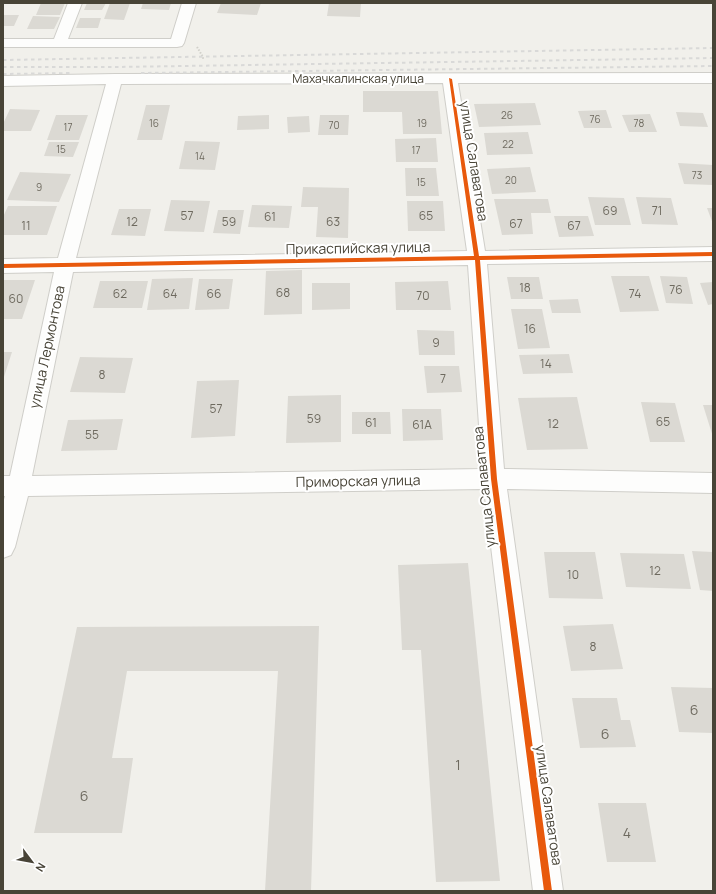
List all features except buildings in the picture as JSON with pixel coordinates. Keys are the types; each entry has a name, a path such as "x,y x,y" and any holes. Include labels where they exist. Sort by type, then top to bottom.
{"street":[{"path":"59,44 75,3"},
{"path":"3,43 177,43 189,3"},
{"name":"Махачкалинская улица","path":"3,81 115,79 713,78"},
{"name":"улица Лермонтова","path":"3,547 11,486 65,265 115,79"},
{"name":"улица Салаватова","path":"450,79 477,258 494,479 548,891"},
{"name":"Прикаспийская улица","path":"3,266 713,254"},
{"name":"Приморская улица","path":"11,486 494,479 713,483"}],"path":[{"path":"194,41 203,57 203,61"}],"railway":[{"path":"3,60 713,48"},
{"path":"3,67 117,67 713,58"},
{"path":"141,73 713,66"},
{"path":"3,74 71,73"}],"cycle path":[{"path":"450,79 477,258 494,479 548,891"},
{"path":"3,266 713,254"}]}
